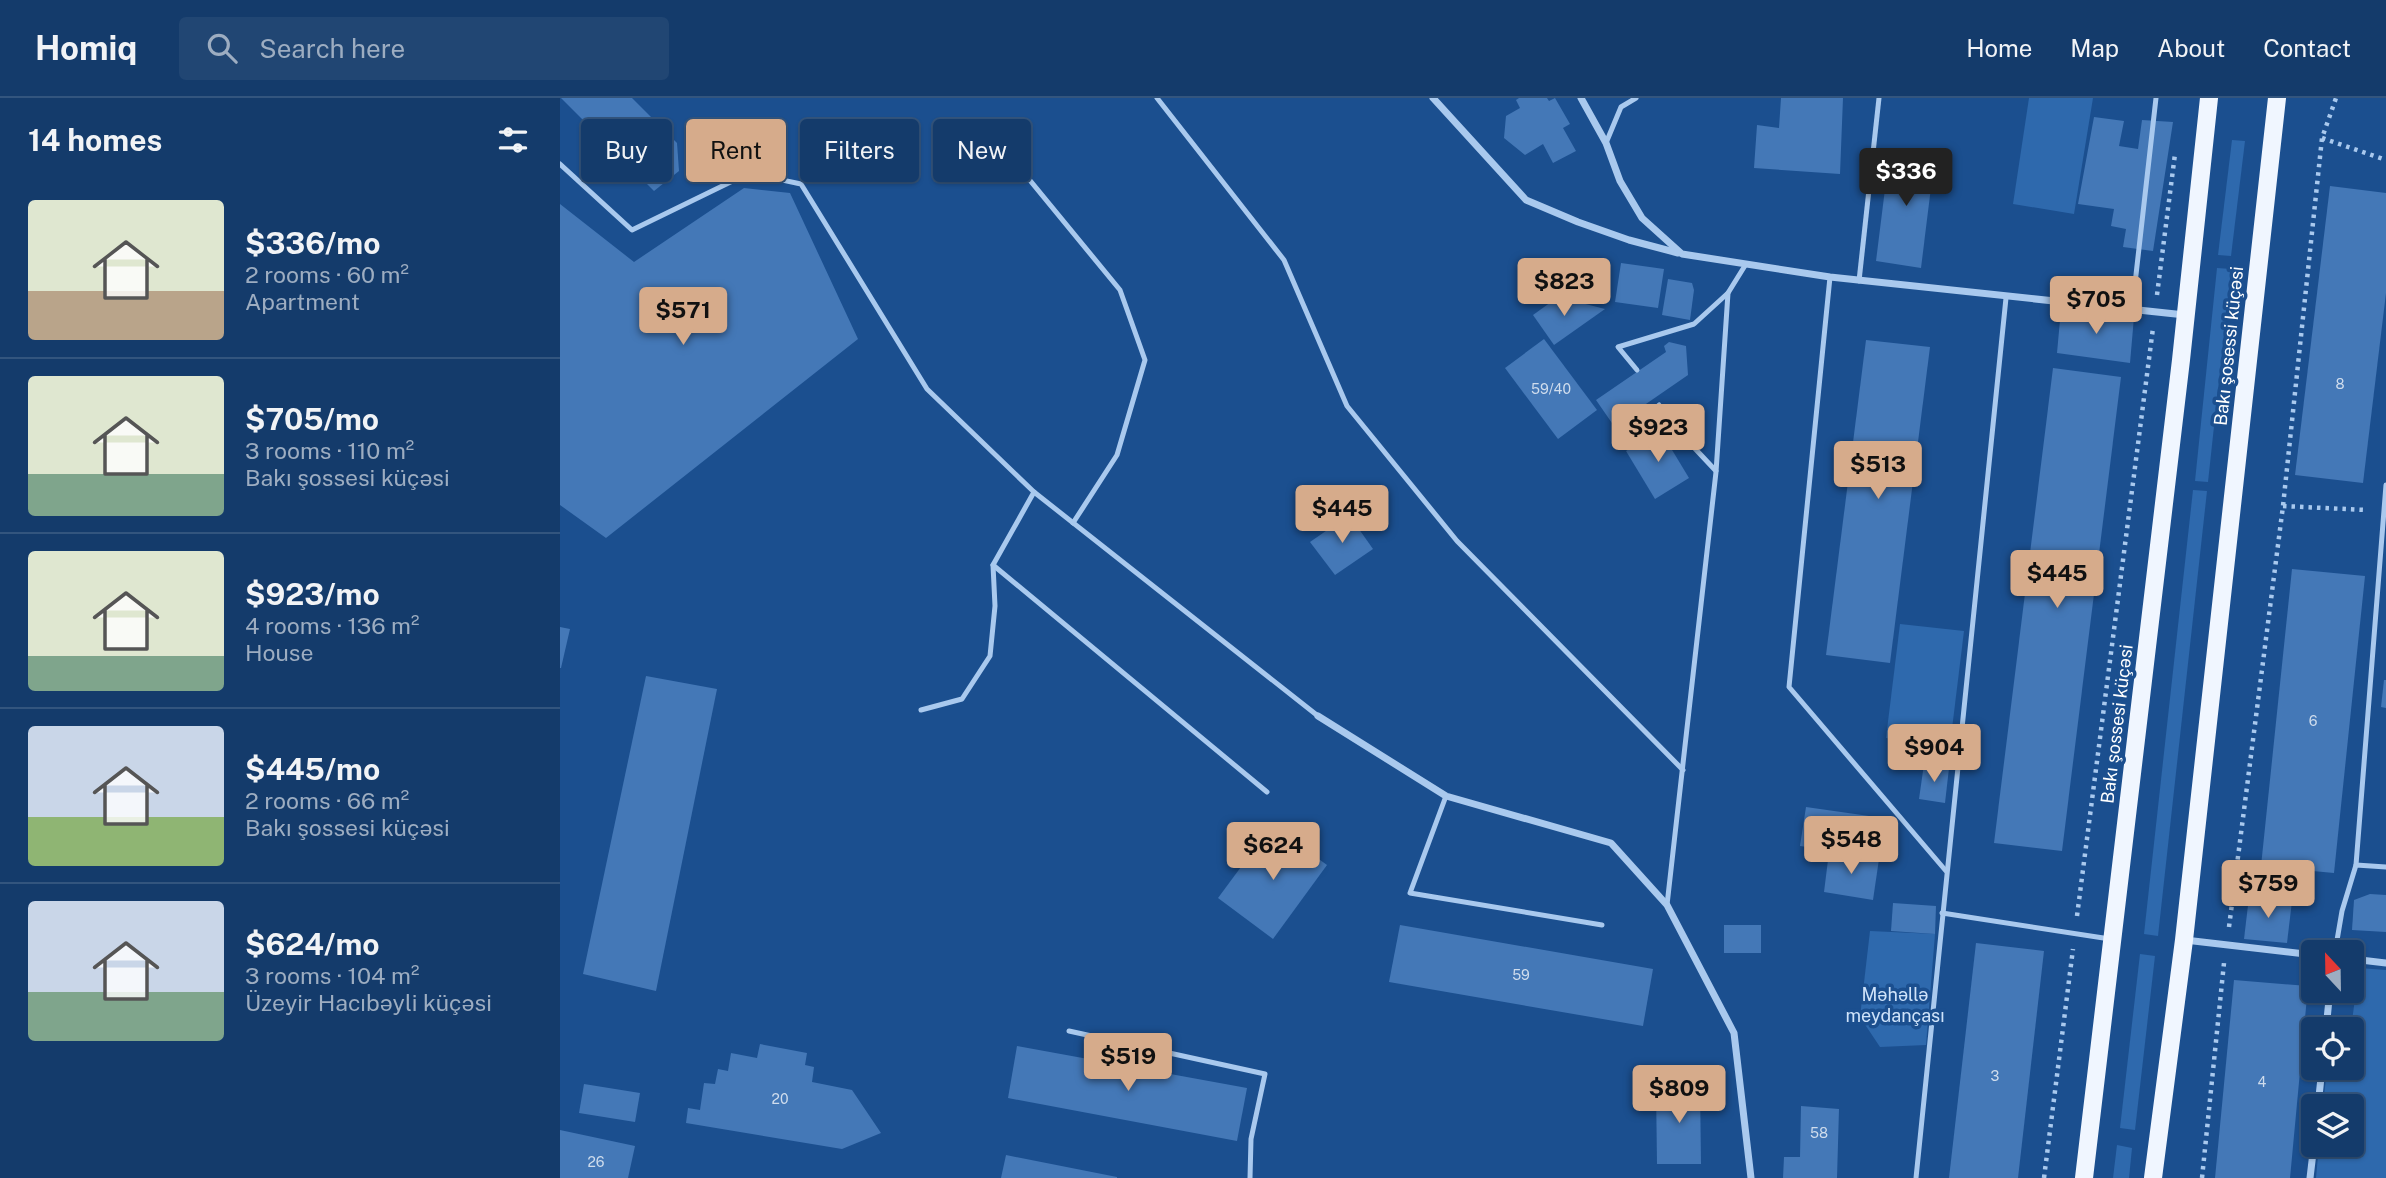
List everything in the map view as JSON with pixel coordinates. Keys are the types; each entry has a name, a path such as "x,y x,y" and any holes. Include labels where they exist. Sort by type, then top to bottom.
{"main road":[{"name":"Bakı şosessi küçəsi","path":"2184,940 2277,98"},
{"name":"Bakı şossesi küçəsi","path":"2084,1178 2186,316 2208,102"},
{"path":"2153,1178 2184,940"}],"street":[{"path":"1433,98 1527,200 1629,240 1682,254 1830,277 2186,316"},
{"path":"1581,98 1606,143 1619,181 1642,218 1682,254"},
{"path":"1318,716 1446,796 1611,843 1667,905 1734,1033 1751,1178"},
{"path":"2184,940 2301,953"},
{"path":"2364,960 2386,963"},
{"path":"2310,1178 2312,1157"}],"lane":[{"path":"1157,98 1284,260 1347,406 1457,541 1682,770"},
{"path":"1606,143 1620,107 1636,98"},
{"path":"1860,281 1879,98"},
{"path":"2132,310 2156,98"},
{"path":"560,164 632,230 749,173 801,184 927,389 1034,492 1318,716"},
{"path":"1031,182 1120,290 1145,360 1117,455 1073,523"},
{"path":"1637,370 1618,347 1694,324 1728,293 1746,264"},
{"path":"1830,277 1789,687 1946,871"},
{"path":"1667,905 1716,472 1728,293"},
{"path":"1916,1178 2006,298"},
{"path":"1659,405 1670,422 1716,472"},
{"path":"2337,940 2342,911 2356,865 2386,485"},
{"path":"921,710 962,699 990,656 995,606 993,565 1034,492"},
{"path":"993,565 1267,792"},
{"path":"1446,796 1409,893 1602,925"},
{"path":"2356,865 2386,867"},
{"path":"1942,913 2113,940"},
{"path":"1069,1031 1265,1074 1251,1139 1250,1178"}],"path":[{"path":"2202,1178 2227,944 2283,506 2322,138 2336,98"},
{"path":"2322,138 2386,160"},
{"path":"2044,1178 2177,143"},
{"path":"2283,506 2384,511"}],"green space":[{"path":"2029,98 2093,98 2074,214 2013,204"},
{"path":"2232,140 2245,141 2231,256 2218,255"},
{"path":"2217,268 2231,269 2208,482 2195,481"},
{"path":"2193,490 2207,491 2158,936 2144,934"},
{"path":"1900,624 1964,631 1950,745 1886,738"},
{"name":"Məhəllə meydançası","path":"1870,931 1935,934 1926,1045 1880,1047 1860,1017"},
{"path":"2140,954 2155,956 2135,1130 2120,1128"},
{"path":"2364,968 2386,970 2386,1178 2316,1178 2318,1157 2364,1157 2364,1094 2324,1094 2326,1080 2364,1080 2364,1017 2353,1017 2354,1003 2364,1003"},
{"path":"2117,1145 2132,1148 2129,1178 2113,1178"}],"building":[{"path":"561,98 632,98 653,119 582,119"},
{"path":"1547,98 1549,101 1555,98 1570,124 1563,128 1576,151 1553,163 1543,144 1525,155 1504,138 1506,116 1520,108 1516,100"},
{"path":"1781,98 1843,98 1840,174 1754,168 1757,125 1779,128"},
{"path":"2094,117 2124,121 2119,146 2138,149 2142,120 2173,122 2153,251 2123,247 2126,229 2111,226 2114,209 2078,204"},
{"path":"672,138 677,143 679,171 672,177"},
{"path":"1890,149 1935,155 1921,268 1876,261"},
{"path":"645,182 665,182 654,191"},
{"path":"2330,186 2386,193 2386,293 2363,483 2295,475"},
{"path":"744,188 790,193 858,339 606,538 560,505 560,204 634,262"},
{"path":"1621,263 1664,269 1658,308 1615,302"},
{"path":"1668,279 1692,283 1694,290 1690,320 1662,315"},
{"path":"1558,297 1605,309 1554,345 1533,315"},
{"path":"2061,309 2134,317 2130,363 2057,353"},
{"path":"1544,339 1597,410 1558,439 1505,368"},
{"path":"1866,340 1930,347 1890,663 1826,655"},
{"path":"1669,342 1686,346 1688,375 1614,426 1596,400 1666,352 1664,346"},
{"path":"2053,368 2121,377 2062,851 1994,843"},
{"path":"1660,430 1689,478 1655,499 1626,451"},
{"path":"1349,515 1373,549 1335,575 1310,542"},
{"path":"2292,569 2365,576 2334,873 2261,866"},
{"path":"560,627 570,629 561,668 560,668"},
{"path":"646,676 717,689 656,991 583,974"},
{"path":"2386,680 2386,708 2381,707"},
{"path":"1924,764 1949,768 1945,803 1919,799"},
{"path":"1806,807 1883,818 1877,857 1800,846"},
{"path":"1272,825 1327,865 1273,939 1218,898"},
{"path":"1829,852 1879,859 1873,900 1824,892"},
{"path":"2370,894 2386,895 2386,932 2352,930 2354,900"},
{"path":"2249,897 2292,901 2287,943 2244,939"},
{"path":"1893,903 1936,906 1935,934 1891,931"},
{"path":"1400,925 1653,969 1643,1026 1389,982"},
{"path":"1724,925 1761,925 1761,953 1724,953"},
{"path":"1976,943 2044,951 2018,1178 1949,1178"},
{"path":"2234,980 2301,985 2301,1003 2306,1003 2305,1017 2301,1017 2301,1061 2290,1178 2215,1178"},
{"path":"760,1044 807,1053 805,1065 814,1067 812,1082 852,1090 881,1133 842,1149 686,1123 688,1108 700,1110 704,1083 715,1084 718,1069 728,1071 731,1053 757,1058"},
{"path":"1017,1046 1247,1088 1237,1141 1008,1098"},
{"path":"584,1084 640,1093 635,1122 579,1113"},
{"path":"1700,1086 1701,1164 1657,1164 1656,1087"},
{"path":"1801,1106 1839,1109 1837,1178 1783,1178 1784,1157 1800,1157"},
{"path":"560,1130 635,1146 628,1178 560,1178"},
{"path":"1006,1155 1117,1177 1117,1178 1001,1178"}]}
